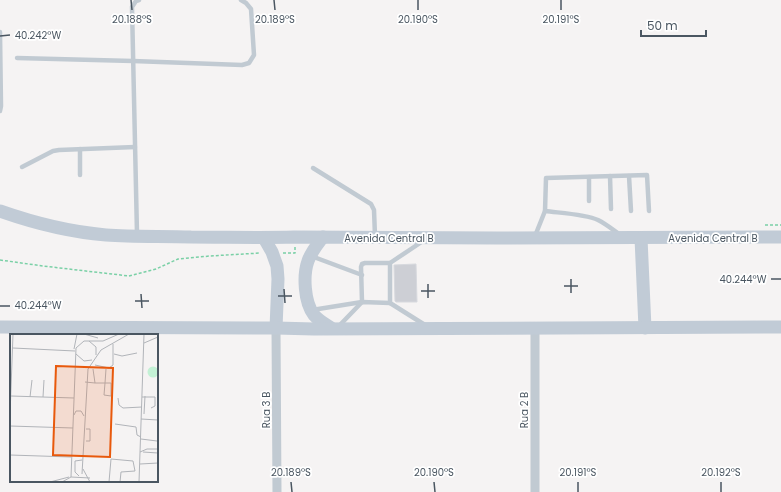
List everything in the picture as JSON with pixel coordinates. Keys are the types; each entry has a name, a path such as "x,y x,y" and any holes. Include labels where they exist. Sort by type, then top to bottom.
{"main road":[{"name":"Avenida Central B","path":"0,211 37,222 82,232 106,235 264,238 781,237"},
{"path":"323,237 315,247 308,262 305,274 306,294 307,302 314,316 334,328"},
{"path":"264,238 272,252 278,279 276,328"},
{"path":"641,238 645,328"},
{"path":"0,327 314,329 781,327"}],"street":[{"name":"Rua 3 B","path":"276,328 277,492"},
{"name":"Rua 2 B","path":"535,328 535,492"}],"lane":[{"path":"137,236 132,7 136,1 139,0"},
{"path":"17,58 242,65 249,63 254,55 251,9 241,0"},
{"path":"0,32 2,106 0,111"},
{"path":"22,167 53,151 135,147"},
{"path":"80,149 80,175"},
{"path":"314,168 371,204 374,210 375,238"},
{"path":"534,238 546,211 546,178 648,175 649,211"},
{"path":"610,176 611,209"},
{"path":"630,176 631,211"},
{"path":"589,177 589,201"},
{"path":"546,211 588,217 597,220 624,238"},
{"path":"334,328 362,302 362,264 390,263 428,238"},
{"path":"310,256 362,275"},
{"path":"390,263 390,303"},
{"path":"311,310 362,302 390,303 430,328"}],"building":[{"path":"416,264 417,302 396,302 394,265"}]}
